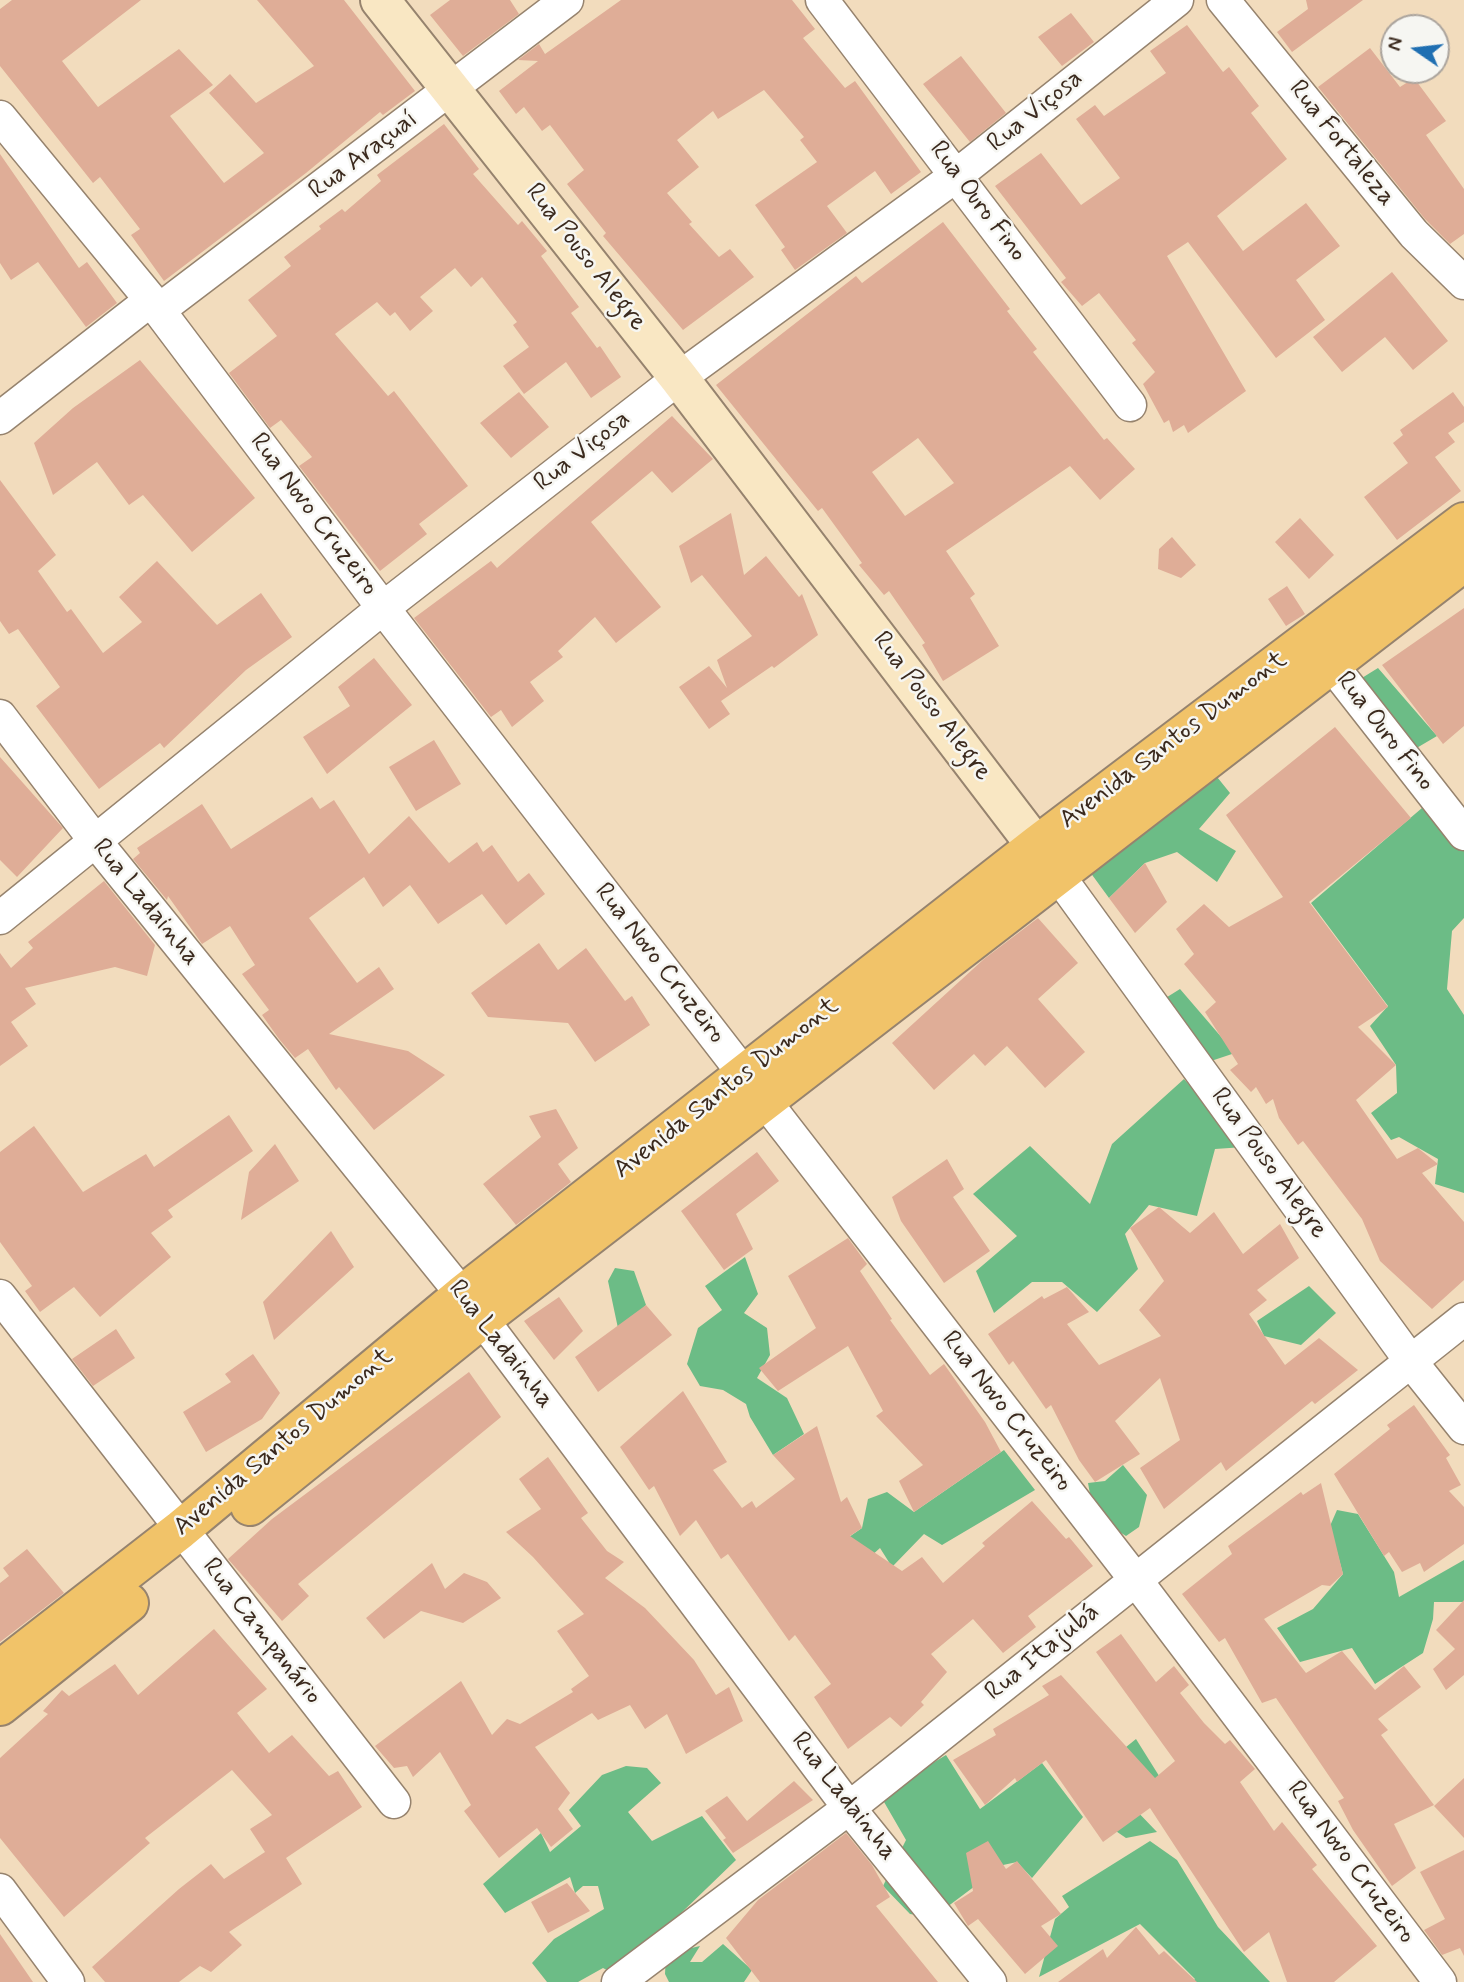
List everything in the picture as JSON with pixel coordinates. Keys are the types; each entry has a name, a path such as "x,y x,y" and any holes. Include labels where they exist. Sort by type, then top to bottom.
{"main road":[{"name":"Rua Pouso Alegre","path":"380,0 679,378 1047,860"},
{"name":"Avenida Santos Dumont","path":"0,1706 188,1540 472,1307 756,1089 1047,860 1464,522"},
{"name":"Avenida Santos Dumont","path":"1047,860 1331,664 1464,562"},
{"name":"Avenida Santos Dumont","path":"0,1670 188,1540"}],"street":[{"name":"Rua Araçuaí","path":"0,418 451,90 567,0"},
{"name":"Rua Ouro Fino","path":"822,0 1130,405"},
{"name":"Rua Viçosa","path":"0,918 383,608 679,378 957,175 1177,0"},
{"name":"Rua Fortaleza","path":"1223,0 1414,234 1464,283"},
{"name":"Rua Novo Cruzeiro","path":"0,117 155,305 383,608 1135,1578 1440,1982"},
{"name":"Rua Ouro Fino","path":"1331,664 1464,834"},
{"name":"Rua Ladainha","path":"0,716 96,842 472,1307 849,1808 990,1982"},
{"name":"Rua Pouso Alegre","path":"1047,860 1412,1363 1464,1428"},
{"name":"Rua Campanário","path":"0,1296 394,1802"},
{"name":"Rua Itajubá","path":"618,1982 849,1808 1464,1319"},
{"path":"0,1890 68,1982"}],"green space":[{"path":"1378,668 1437,736 1403,756 1357,681"},
{"path":"1213,772 1230,793 1199,829 1236,851 1217,882 1177,852 1145,863 1109,898 1090,872"},
{"path":"1429,802 1464,847 1464,918 1452,931 1447,989 1464,1015 1464,1193 1435,1184 1438,1159 1399,1137 1391,1140 1371,1113 1397,1093 1396,1065 1370,1026 1388,1006 1311,903"},
{"path":"1180,989 1235,1053 1208,1062 1190,1038 1187,1024 1173,1021 1164,999"},
{"path":"1184,1079 1244,1147 1215,1149 1197,1216 1149,1205 1125,1234 1138,1269 1097,1312 1062,1282 1032,1282 994,1313 976,1271 1017,1236 973,1194 1030,1146 1090,1204 1112,1144"},
{"path":"745,1257 758,1294 744,1313 767,1328 770,1355 757,1378 787,1398 804,1434 773,1455 750,1417 746,1404 723,1390 700,1386 687,1364 698,1328 722,1310 705,1286"},
{"path":"615,1268 634,1271 646,1305 619,1333 608,1281"},
{"path":"1309,1286 1336,1313 1301,1345 1264,1336 1257,1321"},
{"path":"1004,1450 1035,1490 942,1545 924,1534 892,1567 880,1548 841,1583 826,1553 862,1528 868,1499 887,1492 914,1512"},
{"path":"1123,1465 1147,1495 1139,1527 1126,1536 1094,1516 1088,1483 1105,1481"},
{"path":"1337,1510 1358,1514 1394,1572 1399,1597 1464,1560 1464,1602 1434,1602 1433,1619 1423,1653 1375,1684 1352,1648 1300,1662 1277,1628 1313,1609 1343,1574 1330,1526"},
{"path":"1136,1739 1161,1779 1131,1805 1157,1832 1126,1838 1107,1825 1105,1764"},
{"path":"946,1755 980,1809 1042,1763 1083,1817 1032,1878 1017,1862 1003,1865 947,1907 957,1921 910,1914 883,1886 906,1840 880,1795"},
{"path":"626,1766 647,1768 661,1783 628,1812 652,1841 702,1816 736,1860 617,1975 603,1968 578,1982 547,1982 532,1963 554,1939 604,1909 598,1886 583,1886 575,1893 570,1877 505,1913 483,1884 541,1833 550,1852 581,1826 569,1810 602,1775"},
{"path":"1150,1841 1177,1860 1218,1927 1270,1982 1192,1982 1195,1979 1140,1924 1039,1977 1055,1919 1069,1907 1062,1896"},
{"path":"723,1944 752,1970 744,1982 669,1982 665,1974 666,1954 700,1946 690,1962 702,1962"}],"building":[{"path":"12,0 141,0 62,61 98,107 179,49 213,85 170,116 224,183 264,153 209,93 230,74 256,103 314,66 257,0 344,0 415,91 383,115 380,112 306,173 164,281 131,235 140,229 100,177 93,183 0,66 0,9"},
{"path":"450,0 510,0 519,14 463,56 430,15"},
{"path":"621,0 792,0 815,29 803,38 845,88 855,81 921,172 891,194 875,171 827,206 847,233 795,270 781,250 785,247 755,205 817,162 800,140 804,137 764,90 718,119 713,111 677,140 699,167 667,193 692,222 689,224 719,257 730,249 754,277 683,330 603,236 606,233 567,184 584,170 550,125 542,131 524,107 516,114 499,91 538,61 518,60 539,44 545,54"},
{"path":"1306,0 1363,0 1292,52 1277,32 1308,9"},
{"path":"1071,13 1094,42 1062,66 1038,37"},
{"path":"1187,25 1223,72 1229,67 1259,106 1251,113 1287,159 1217,216 1243,251 1306,203 1340,246 1296,280 1325,320 1276,358 1188,242 1167,256 1246,391 1188,433 1184,425 1173,432 1169,420 1164,423 1143,384 1155,372 1132,343 1136,340 1099,293 1082,306 1061,282 1066,278 995,186 1041,153 1081,205 1120,178 1076,119 1095,105 1104,116 1166,73 1150,51"},
{"path":"1370,48 1380,61 1380,84 1398,84 1400,87 1405,84 1418,84 1446,121 1426,135 1464,189 1464,234 1450,244 1425,219 1318,87"},
{"path":"961,56 1006,113 970,142 923,84"},
{"path":"444,124 479,169 473,174 518,225 522,221 547,251 541,256 579,307 571,313 597,348 600,346 621,377 591,398 566,362 524,394 503,366 529,347 513,325 517,322 482,277 471,287 455,268 420,297 433,311 410,331 395,312 390,316 377,302 335,334 388,396 394,391 468,486 419,524 427,534 380,571 299,466 312,457 281,420 270,428 229,373 277,336 248,300 291,266 284,257 342,209 345,212 381,181 377,175"},
{"path":"0,154 79,268 87,262 117,303 86,327 38,262 11,280 0,263"},
{"path":"943,222 1010,309 1007,311 1037,349 1033,352 1104,440 1107,438 1135,469 1100,500 1070,466 946,551 975,594 970,598 999,646 943,681 922,645 925,643 889,591 884,595 859,565 862,563 822,508 818,511 716,385 856,276 862,283","holes":["918,438 954,483 905,516 872,472"]},
{"path":"1392,272 1448,341 1413,370 1385,337 1342,372 1313,337"},
{"path":"140,360 255,498 192,552 143,495 129,505 97,462 53,495 34,443 73,408"},
{"path":"519,392 549,427 511,458 480,423"},
{"path":"1453,392 1464,407 1464,422 1448,433 1455,442 1435,457 1461,491 1397,540 1364,497 1408,463 1393,443 1403,435 1400,430"},
{"path":"672,416 713,459 672,493 652,471 591,522 661,607 616,643 595,617 558,651 563,657 530,682 544,701 512,727 501,710 491,717 414,618 491,561 497,568"},
{"path":"0,480 56,555 38,571 67,612 71,609 103,653 142,622 119,597 157,561 217,625 261,593 292,637 246,670 164,748 160,743 99,789 36,706 60,687 18,629 9,634 0,621"},
{"path":"731,513 744,575 766,556 799,597 802,594 818,635 774,668 772,666 721,701 730,714 709,729 679,687 709,666 727,688 717,660 752,636 702,575 691,583 679,546"},
{"path":"1300,518 1334,555 1309,579 1275,542"},
{"path":"1172,537 1196,565 1181,578 1158,569 1159,549"},
{"path":"1287,586 1305,614 1286,626 1268,599"},
{"path":"1464,608 1464,726 1443,744 1382,665"},
{"path":"374,658 412,705 327,774 303,737 350,706 338,687"},
{"path":"1335,727 1411,818 1309,902 1388,1007 1358,1027 1396,1065 1356,1100 1397,1159 1418,1148 1438,1164 1422,1173 1464,1222 1464,1280 1432,1309 1380,1261 1362,1219 1303,1141 1298,1145 1279,1118 1273,1099 1266,1104 1256,1087 1251,1092 1230,1070 1238,1064 1205,1012 1216,1002 1184,964 1194,954 1176,929 1204,904 1229,927 1283,897 1226,815"},
{"path":"434,740 461,784 416,811 389,767"},
{"path":"0,757 63,828 17,877 0,860"},
{"path":"312,797 320,809 334,800 369,854 409,816 449,863 477,842 483,852 492,845 518,882 529,873 545,894 506,925 482,894 438,924 410,885 383,907 364,877 309,918 357,983 379,967 394,989 329,1034 408,1051 445,1075 374,1130 339,1087 336,1090 308,1049 295,1058 262,1015 269,1010 242,974 255,965 230,926 202,944 168,896 167,900 133,859 140,853 137,848 202,804 231,849"},
{"path":"1145,863 1167,902 1135,933 1109,898"},
{"path":"104,881 155,945 147,976 115,967 25,988 36,1004 11,1022 28,1046 0,1066 0,953 11,968 33,948 28,942"},
{"path":"1038,918 1078,963 1038,999 1085,1052 1045,1088 1007,1046 985,1066 974,1054 934,1090 892,1043 984,959"},
{"path":"539,943 558,970 586,948 625,1001 632,996 650,1025 595,1062 568,1023 488,1017 471,993"},
{"path":"556,1109 578,1148 558,1164 571,1182 516,1225 483,1184 541,1137 529,1116"},
{"path":"229,1115 253,1151 168,1210 173,1217 151,1233 171,1257 100,1317 74,1287 40,1312 25,1291 32,1286 0,1242 0,1152 34,1126 83,1192 146,1154 154,1167"},
{"path":"275,1144 299,1181 241,1220 249,1172"},
{"path":"757,1152 779,1181 736,1214 753,1249 724,1270 681,1211"},
{"path":"947,1159 964,1189 953,1197 990,1251 944,1283 901,1221 892,1197"},
{"path":"1159,1207 1190,1233 1214,1212 1243,1254 1280,1224 1299,1258 1257,1290 1267,1300 1249,1314 1285,1365 1319,1338 1358,1370 1315,1404 1312,1401 1226,1471 1221,1462 1164,1509 1140,1468 1180,1440 1160,1378 1115,1421 1140,1454 1095,1482 1079,1460 1051,1405 1046,1409 1013,1361 1009,1365 988,1334 1042,1296 1044,1299 1067,1287 1089,1312 1067,1324 1099,1365 1161,1336 1139,1310 1164,1281 1130,1228"},
{"path":"331,1231 354,1267 274,1340 263,1302"},
{"path":"848,1238 867,1264 860,1271 892,1319 890,1320 930,1375 944,1364 985,1422 1001,1452 914,1512 899,1481 923,1465 876,1416 883,1411 848,1346 778,1391 759,1368 816,1328 788,1276"},
{"path":"559,1297 583,1331 554,1360 524,1321"},
{"path":"646,1305 672,1335 598,1392 575,1357"},
{"path":"116,1329 135,1358 93,1386 72,1359"},
{"path":"253,1354 280,1393 262,1419 206,1452 183,1412 231,1382 225,1374"},
{"path":"469,1372 501,1417 298,1584 309,1596 282,1621 228,1559 272,1519"},
{"path":"683,1391 727,1462 713,1470 742,1508 752,1501 756,1508 795,1479 773,1455 817,1426 841,1502 847,1497 862,1528 850,1536 902,1571 922,1557 943,1583 985,1546 982,1543 1032,1501 1066,1539 1069,1537 1093,1566 1028,1616 1036,1627 1003,1653 973,1619 931,1654 947,1672 921,1702 924,1705 901,1727 890,1717 848,1749 814,1697 831,1684 795,1635 789,1641 728,1554 721,1559 696,1520 680,1536 654,1486 649,1490 620,1447"},
{"path":"1414,1405 1450,1455 1446,1458 1461,1485 1449,1491 1464,1507 1464,1544 1424,1572 1420,1563 1402,1572 1389,1552 1384,1556 1334,1474 1390,1429 1387,1425"},
{"path":"548,1457 588,1513 581,1518 607,1551 624,1562 605,1578 645,1608 694,1660 716,1695 729,1687 743,1721 686,1754 667,1714 645,1729 630,1705 598,1720 592,1713 535,1747 570,1793 558,1809 573,1829 551,1847 537,1828 499,1858 464,1811 471,1805 440,1752 413,1777 407,1766 394,1768 375,1746 461,1681 492,1735 507,1719 520,1724 573,1692 571,1689 589,1676 557,1631 584,1614 533,1557 506,1532 541,1509 519,1479"},
{"path":"1321,1483 1343,1574 1330,1586 1322,1585 1264,1619 1306,1673 1342,1651 1375,1690 1404,1666 1421,1687 1378,1719 1388,1730 1381,1735 1434,1805 1394,1824 1416,1868 1392,1886 1353,1830 1338,1801 1344,1798 1276,1698 1262,1703 1225,1638 1219,1642 1182,1594 1232,1554 1228,1546 1301,1492 1303,1495"},
{"path":"27,1549 64,1593 0,1642 0,1583 9,1576 3,1568"},
{"path":"432,1563 445,1589 464,1573 487,1582 501,1598 463,1623 421,1611 384,1639 366,1618"},
{"path":"1464,1600 1464,1675 1446,1690 1433,1669 1455,1649 1436,1630"},
{"path":"214,1629 267,1689 237,1713 269,1753 292,1735 329,1776 338,1771 362,1807 286,1858 302,1884 229,1932 242,1945 211,1972 200,1966 179,1982 105,1982 92,1967 179,1889 211,1864 224,1879 265,1852 250,1829 272,1815 232,1770 145,1838 150,1843 64,1917 0,1838 0,1758 48,1714 43,1711 62,1690 69,1696 115,1664 138,1695"},
{"path":"1121,1634 1156,1682 1174,1666 1189,1685 1180,1693 1204,1723 1225,1744 1230,1740 1255,1769 1240,1782 1274,1831 1282,1822 1317,1865 1312,1869 1377,1946 1334,1982 1287,1982 1269,1932 1244,1952 1150,1808 1103,1842 1046,1760 1017,1782 1015,1778 985,1805 953,1760 996,1735 993,1729 1049,1695 1042,1686 1061,1675 1155,1778 1175,1761 1096,1652"},
{"path":"1464,1778 1464,1838 1434,1806"},
{"path":"794,1781 813,1800 733,1853 723,1840 726,1838 705,1811 727,1796 747,1821"},
{"path":"846,1833 872,1865 890,1897 876,1906 938,1982 760,1982 726,1938 758,1900"},
{"path":"988,1841 1006,1869 1017,1861 1061,1914 1041,1926 1058,1946 1025,1974 978,1919 968,1926 954,1903 973,1891 966,1853"},
{"path":"1464,1850 1464,1956 1460,1948 1442,1955 1424,1930 1445,1919 1420,1872"},
{"path":"567,1883 590,1911 548,1933 531,1902"},
{"path":"1136,1927 1159,1955 1164,1951 1197,1982 1058,1982 1103,1949 1107,1958"},
{"path":"0,1934 33,1982 0,1982"}]}
